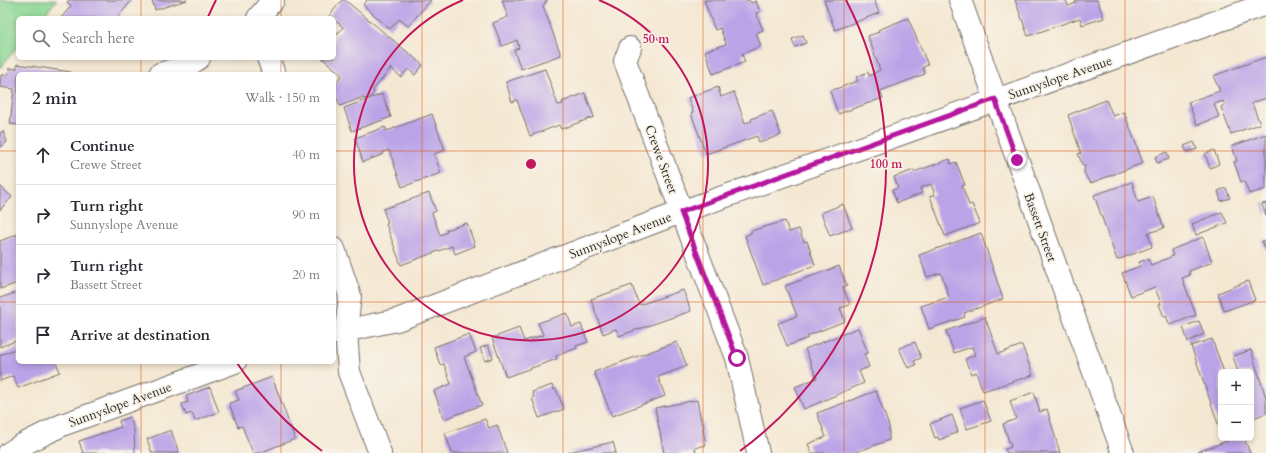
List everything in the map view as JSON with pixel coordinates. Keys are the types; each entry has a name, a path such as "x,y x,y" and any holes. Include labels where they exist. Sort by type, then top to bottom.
{"street":[{"path":"260,16 273,0"},
{"name":"Bassett Street","path":"960,0 1123,453"},
{"name":"Sunnyslope Avenue","path":"340,332 397,320 681,212 995,99 1266,4"},
{"name":"Crewe Street","path":"630,48 626,61 681,212 737,358 758,453"},
{"path":"166,72 189,65 196,60"},
{"path":"269,60 273,72"},
{"path":"336,255 350,296 340,332 350,372 380,453"},
{"name":"Sunnyslope Avenue","path":"9,453 62,425 230,364"}],"green space":[{"path":"0,0 57,0 44,16 16,16 16,48 0,68"}],"building":[{"path":"69,0 132,0 119,16 63,16 71,6 67,2"},
{"path":"152,0 187,0 155,10"},
{"path":"342,0 345,0 423,65 415,75 408,69 401,77 391,68 373,90 374,93 369,99 361,98 340,106 336,96 336,82 342,75 324,60 336,60 336,36 343,27 336,22 336,16 329,16"},
{"path":"367,0 431,0 408,26 399,19 390,29 363,5"},
{"path":"502,0 547,0 543,6 561,55 521,69 514,50 519,48 517,40 502,46 493,23 508,17"},
{"path":"704,0 749,0 751,3 756,1 760,12 756,13 763,30 756,33 761,46 742,54 745,62 713,74 705,51 726,44 720,28 715,30"},
{"path":"824,0 874,0 879,13 835,30"},
{"path":"1015,0 1066,0 1068,6 1076,3 1075,1 1078,0 1097,0 1104,18 1082,25 1080,18 1028,36"},
{"path":"908,18 928,65 923,67 925,74 880,91 883,98 838,114 830,91 858,81 856,77 868,72 869,76 880,70 868,36 879,32 878,30"},
{"path":"803,35 806,43 795,47 792,39"},
{"path":"1266,57 1266,98 1252,103 1260,124 1231,134 1221,107 1225,105 1223,101 1214,104 1219,117 1197,125 1188,102 1220,91 1213,76"},
{"path":"17,64 71,72 16,72 16,125 10,124 14,89 0,87 1,75 8,75 9,68 17,69"},
{"path":"545,69 558,105 585,93 594,117 561,129 559,125 530,136 517,100 512,102 506,82"},
{"path":"718,87 721,97 734,92 745,123 752,121 751,119 772,111 781,135 759,143 757,136 706,154 691,113 693,112 688,98"},
{"path":"382,94 391,117 352,131 344,108"},
{"path":"1106,100 1113,116 1124,112 1143,163 1091,183 1084,172 1085,165 1083,166 1078,154 1081,153 1068,115"},
{"path":"432,114 445,150 434,154 441,173 402,187 389,150 383,152 384,154 363,162 355,138 385,127 387,131"},
{"path":"3,131 7,142 0,148 0,133"},
{"path":"1266,134 1266,189 1249,194 1244,181 1241,182 1234,162 1237,161 1232,146"},
{"path":"1194,142 1197,149 1187,152 1184,146"},
{"path":"1214,150 1219,164 1210,168 1205,154"},
{"path":"1167,152 1169,159 1157,163 1155,157"},
{"path":"950,159 951,164 956,162 965,185 962,186 969,205 972,204 980,223 945,236 930,196 935,195 931,184 920,188 922,193 897,203 892,190 898,188 894,177 914,170 914,172"},
{"path":"1132,182 1138,202 1153,197 1164,228 1148,233 1152,247 1117,260 1094,195"},
{"path":"0,186 12,197 0,210"},
{"path":"1226,188 1230,198 1221,201 1218,191"},
{"path":"429,193 436,211 432,213 440,235 447,232 446,230 467,223 475,246 455,254 452,246 401,265 386,224 388,223 383,209"},
{"path":"1266,203 1266,216 1262,204"},
{"path":"843,204 852,228 830,236 821,213"},
{"path":"1222,212 1227,223 1196,235 1192,224"},
{"path":"785,221 789,232 799,229 804,242 807,241 815,265 763,285 745,236 751,233 751,231"},
{"path":"981,233 1003,299 964,313 965,317 929,329 921,306 949,297 941,273 927,277 919,255"},
{"path":"16,235 16,284 0,289 0,241"},
{"path":"1203,237 1212,262 1189,271 1190,275 1182,278 1196,315 1170,325 1166,316 1164,317 1155,287 1131,296 1122,273 1140,266 1139,262 1148,259 1151,265 1173,256 1171,250"},
{"path":"1266,240 1266,251 1262,241"},
{"path":"839,266 847,286 843,287 850,305 840,308 845,321 807,336 808,338 787,346 778,323 797,316 785,286"},
{"path":"1248,281 1255,300 1224,311 1218,293"},
{"path":"632,285 639,305 683,290 691,311 619,336 616,329 603,334 591,299"},
{"path":"16,293 16,341 0,347 0,298"},
{"path":"567,313 572,327 581,324 588,342 556,356 557,359 506,377 492,338 519,328 524,341 543,335 538,323"},
{"path":"985,317 998,354 1022,345 1033,375 983,391 976,372 971,374 965,359 975,355 972,347 954,353 946,331"},
{"path":"1199,321 1204,334 1188,342 1183,327"},
{"path":"858,328 868,353 864,354 869,367 859,371 864,383 804,409 795,387 817,378 805,349"},
{"path":"469,334 476,352 464,357 482,405 444,419 434,391 451,384 444,364 440,365 434,347"},
{"path":"1212,339 1223,369 1218,369 1218,423 1191,346"},
{"path":"677,342 687,366 658,377 665,396 612,416 594,372"},
{"path":"915,342 921,358 914,361 916,365 908,368 899,348"},
{"path":"488,345 493,358 485,361 480,348"},
{"path":"16,349 16,364 57,364 60,372 18,388 13,376 0,381 0,355"},
{"path":"1251,350 1266,398 1266,413 1254,418 1254,369 1237,369 1233,356"},
{"path":"272,377 295,439 259,453 253,453 242,426 238,427 229,403 239,400 235,391"},
{"path":"552,385 554,390 556,389 564,409 539,418 532,398 534,397 532,392"},
{"path":"210,387 219,412 195,421 192,413 186,415 182,404 188,402 186,396"},
{"path":"876,391 889,426 889,440 854,453 812,453 808,444 826,437 817,413"},
{"path":"1034,392 1040,412 1047,409 1060,453 1007,453 1005,449 1011,447 1003,424 1016,419 1010,401"},
{"path":"697,400 701,420 704,425 703,429 706,445 695,448 696,453 664,453 655,408"},
{"path":"983,400 991,421 967,429 960,408"},
{"path":"952,415 958,432 939,440 938,437 935,438 930,424"},
{"path":"130,417 134,430 135,453 83,453 79,441 121,427 119,421"},
{"path":"485,419 489,428 497,425 507,453 452,453 445,433"},
{"path":"171,430 179,453 152,453 147,439"},
{"path":"1227,441 1245,441 1250,453 1195,453"},
{"path":"613,442 616,453 569,453 569,452"}],"route":[{"path":"737,358 681,212 995,99 1017,160"}]}
